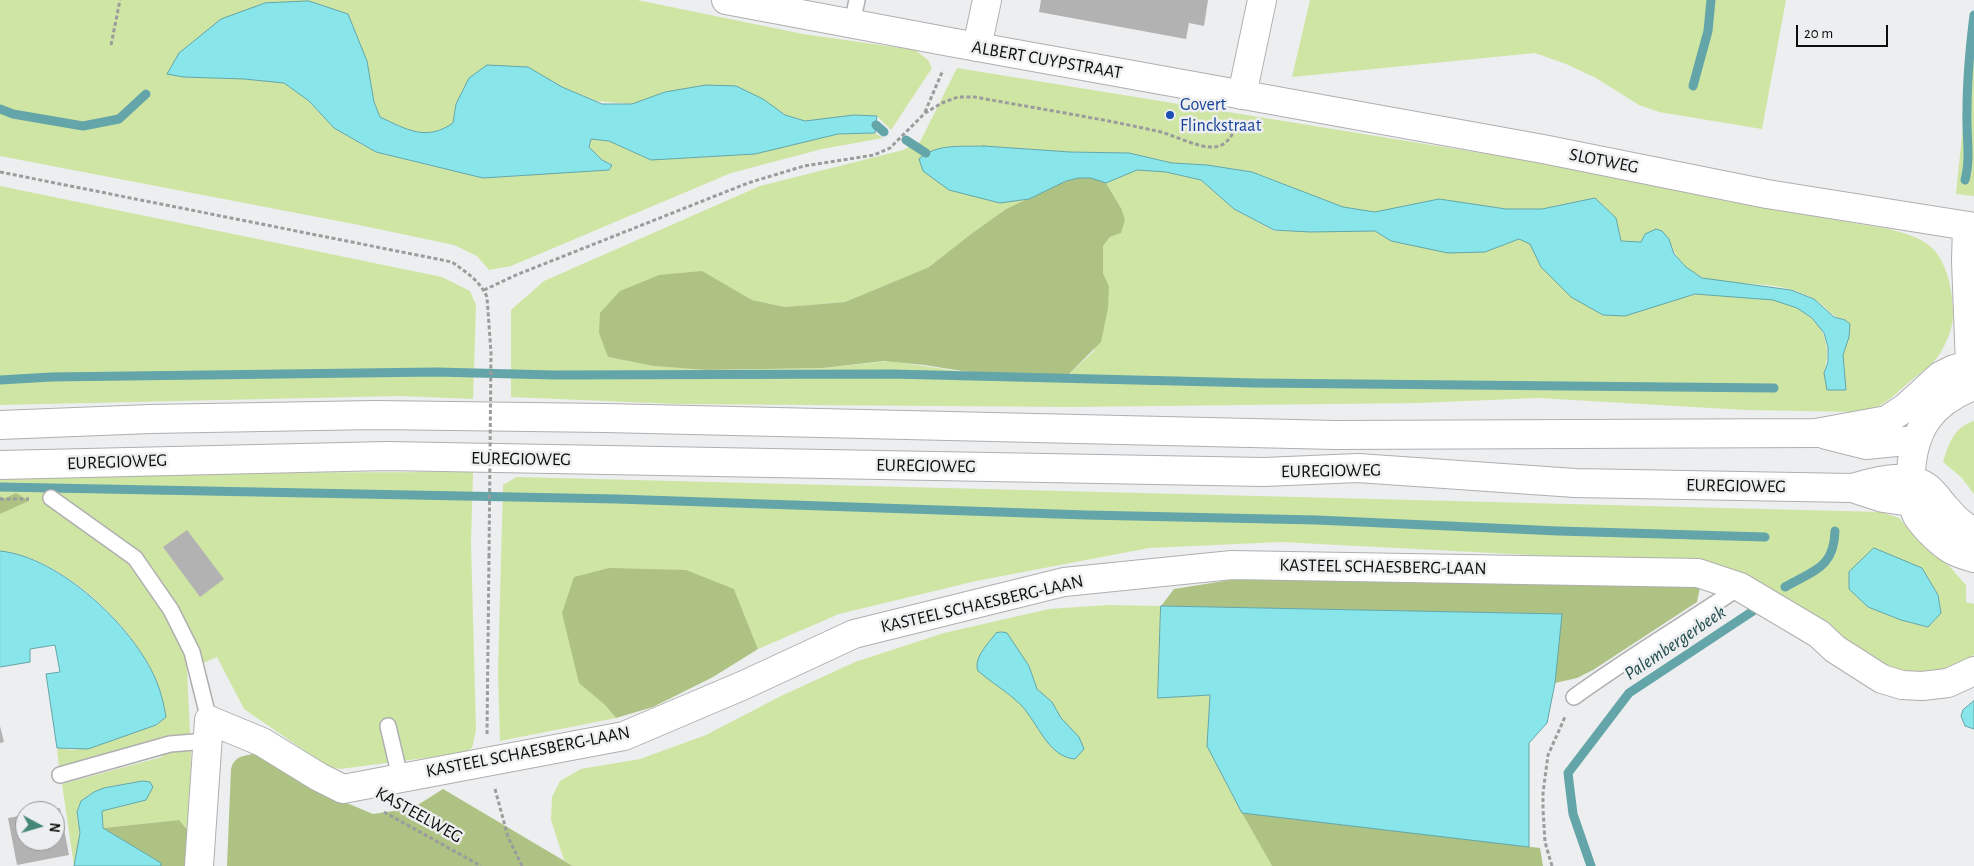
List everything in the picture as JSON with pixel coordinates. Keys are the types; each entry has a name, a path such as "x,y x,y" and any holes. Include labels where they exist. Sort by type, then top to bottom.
{"main road":[{"name":"ALBERT CUYPSTRAAT","path":"726,0 855,12 950,42 1242,95"},
{"path":"977,47 987,0"},
{"path":"1242,95 1262,0"},
{"name":"SLOTWEG","path":"1242,95 1543,149 1767,194 1970,227 1966,261 1972,376"},
{"name":"EUREGIOWEG","path":"0,425 150,419 375,415 605,418 1336,435 1816,433 1887,420 1904,408 1940,376 1954,369 1972,376"},
{"path":"1972,376 1958,392 1942,403 1924,422 1916,440 1910,491 1918,517 1934,536 1952,550 1974,558"},
{"name":"EUREGIOWEG","path":"1816,433 1866,445 1916,440"},
{"name":"EUREGIOWEG","path":"0,465 387,456 1264,472 1358,468 1575,483 1852,488 1882,480 1910,491"},
{"path":"1910,491 1928,488 1956,520 1974,531"},
{"name":"KASTEEL SCHAESBERG-LAAN","path":"343,789 624,736 744,686 854,634 1064,582 1232,565 1698,573 1740,587 1819,634 1835,649 1882,679 1902,685 1922,686 1948,683 1974,672"},
{"path":"198,866 208,730 262,742 319,777 343,789"}],"lane":[{"path":"51,498 135,558 171,610 192,652 208,730 170,744 60,775"},
{"path":"1574,697 1612,669 1658,642 1740,587"},
{"path":"388,726 400,777"}],"path":[{"path":"111,45 120,0"},
{"path":"924,113 943,72 950,42"},
{"path":"484,290 516,275 748,183 804,166 874,155 890,148 924,113 958,97 975,96 1154,130 1206,147 1216,147 1225,143 1234,130 1242,95"},
{"path":"0,172 452,262 472,276 484,290 488,297 491,353 487,761 508,837 522,866"},
{"path":"1552,866 1545,842 1542,809 1548,755 1574,697"},
{"name":"KASTEELWEG","path":"343,789 481,866"}],"green space":[{"path":"0,0 637,0 803,34 915,50 928,60 932,68 891,130 877,116 805,121 785,115 763,99 665,92 632,104 596,101 562,87 456,103 453,123 443,129 425,133 407,129 380,117 374,102 367,61 348,14 309,1 244,79 284,83 309,101 334,128 376,152 428,165 483,178 609,170 612,164 602,160 589,147 591,139 609,141 651,160 755,154 838,134 875,133 883,138 822,149 731,173 511,266 489,270 477,256 454,245 0,156"},
{"path":"1310,0 1786,0 1762,129 1659,112 1639,105 1596,78 1566,64 1535,53 1292,77"},
{"path":"1974,18 1974,196 1956,194"},
{"path":"957,68 1573,168 1726,201 1889,229 1911,236 1931,247 1942,261 1951,290 1952,322 1944,346 1931,364 1886,402 1874,408 1858,412 1745,410 1538,398 1418,403 1071,407 677,404 511,397 511,310 544,281 760,186 903,150 920,142","holes":["984,146 1070,152 1129,153 1172,163 1207,165 1252,172 1343,207 1375,213 1439,199 1506,209 1542,209 1595,198 1616,218 1621,241 1641,242 1669,239 1678,258 1690,271 1705,278 1721,282 1775,286 1793,290 1819,302 1835,316 1845,320 1849,337 1843,355 1846,389 1824,373 1827,346 1818,325 1810,317 1788,304 1765,298 1699,294 1686,296 1625,316 1541,267 1530,243 1519,239 1485,252 1391,241 1375,231 1274,231 1234,209 1201,180 1166,172 1137,170 1106,183 1121,208 1121,233 1110,237 1103,246 1103,273 1109,286 1094,351 1067,376 1050,381 1027,381 889,361 823,368 706,370 653,366 608,357 729,287 752,300 785,307 845,302 929,267 1006,209 1029,199 1000,203 948,147"]},
{"path":"1078,178 1091,178 1106,183 1121,208 1125,220 1121,233 1110,237 1103,246 1103,273 1109,286 1108,308 1101,342 1067,376 1050,381 1027,381 924,365 884,361 823,368 706,370 653,366 608,357 599,333 600,313 620,291 659,275 702,271 752,300 785,307 845,302 929,267 1006,209 1066,181"},
{"path":"0,186 442,277 470,291 476,305 473,399 400,396 0,405"},
{"path":"1974,421 1974,494 1961,477 1943,462 1953,437 1962,427"},
{"path":"473,472 471,543 476,730 472,748 463,753 340,769 327,766 244,709 217,657 187,670 191,754 190,833 179,820 103,828 102,811 146,800 143,781 104,788 86,797 80,803 77,819 80,835 74,866 62,784 162,757 163,739 59,767 57,748 73,750 156,725 166,716 158,684 145,659 112,616 70,580 47,566 24,556 0,551 0,514 28,501 4,499 0,496 0,477 94,473"},
{"path":"517,477 1881,512 1899,518 1925,548 1949,566 1966,585 1966,602 1974,604 1974,655 1954,668 1927,676 1899,673 1875,665 1772,589 1747,575 1719,567 1666,562 1281,542 1149,548 976,581 839,614 758,649 734,589 604,704 616,718 500,741 498,672 503,485","holes":["1938,595 1941,613 1928,627 1901,620 1868,607"]},
{"path":"16,493 29,501 0,514 0,496 4,499"},
{"path":"609,568 686,570 734,589 758,649 713,677 653,707 616,718 604,704 579,683 562,613 574,577"},
{"path":"1243,578 1676,584 1700,587 1697,602 1593,670 1577,678 1555,683 1561,614 1161,606 1174,589"},
{"path":"1108,605 1161,606 1158,698 1210,695 1207,746 1272,866 573,866 564,860 551,820 552,797 560,781 581,769 640,759 706,735 781,696 855,662 944,633 1049,609"},
{"path":"253,754 268,757 318,791 373,814 413,808 443,789 573,866 227,866 231,769 236,760 242,756"},
{"path":"1242,813 1540,848 1543,866 1272,866"},
{"path":"179,820 190,833 188,866 161,866 161,863 103,828"}],"water":[{"path":"309,1 348,14 367,61 374,102 380,117 416,132 434,132 453,123 456,104 469,78 487,65 528,67 562,87 602,104 632,104 665,92 706,85 736,86 763,99 785,115 805,121 854,115 877,116 875,133 838,134 755,154 651,160 609,141 591,139 589,147 602,160 612,165 609,170 483,178 376,152 334,128 309,101 284,83 244,79 183,77 167,74 179,53 221,19 265,3"},
{"path":"984,146 1070,152 1129,153 1172,163 1207,165 1252,172 1343,207 1375,212 1439,199 1506,209 1542,209 1595,198 1616,218 1621,241 1641,242 1645,234 1656,229 1662,231 1669,239 1674,254 1686,267 1702,278 1791,290 1814,299 1834,317 1845,320 1850,324 1849,337 1843,355 1846,390 1827,390 1824,373 1828,362 1828,347 1824,333 1812,318 1797,308 1773,300 1695,294 1625,316 1603,315 1571,297 1541,267 1530,244 1519,239 1485,252 1448,253 1391,241 1375,231 1310,232 1274,230 1234,209 1201,180 1166,172 1137,170 1106,183 1091,178 1078,178 1066,181 1029,199 1000,203 949,190 923,171 919,159 933,150 942,148"},
{"path":"1874,548 1922,568 1938,595 1941,613 1928,627 1901,620 1868,607 1849,589 1849,572"},
{"path":"0,551 23,556 46,566 70,580 112,617 145,659 158,685 166,717 156,725 88,749 57,748 46,674 60,672 55,645 30,649 30,662 0,667"},
{"path":"1161,606 1562,614 1555,683 1547,723 1529,743 1529,847 1242,813 1207,746 1210,695 1158,698"},
{"path":"996,633 1007,633 1029,666 1037,689 1052,702 1061,718 1079,737 1084,749 1075,759 1066,757 1051,746 1021,705 978,671 979,656 982,651"},
{"path":"1974,701 1974,729 1965,726 1961,716 1963,710"},
{"path":"143,781 150,782 153,787 146,800 102,811 103,828 161,863 161,866 74,866 80,833 77,812 81,801 104,788"}],"building":[{"path":"1041,0 1208,0 1204,26 1189,23 1186,39 1039,12"},
{"path":"187,530 224,579 200,597 163,547"},
{"path":"0,726 4,742 0,743"},
{"path":"15,817 15,851 65,851 65,834 69,855 17,865 8,818"}],"waterway":[{"name":"Palembergerbeek","path":"1693,86 1708,31 1711,0"},
{"name":"Palembergerbeek","path":"1965,180 1968,155 1968,75 1974,15"},
{"path":"0,109 13,114 83,126 119,119 146,94"},
{"path":"876,125 884,132"},
{"path":"906,140 926,153"},
{"path":"0,380 51,377 436,372 554,375 892,374 1256,383 1774,388"},
{"path":"0,487 617,499 1086,515 1317,520 1558,531 1765,537"},
{"name":"Palembergerbeek","path":"1785,587 1813,572 1826,560 1831,553 1835,531"},
{"name":"Palembergerbeek","path":"1591,866 1573,814 1568,773 1629,693 1753,611"}],"place":[{"name":"Govert Flinckstraat","path":"1170,115"}]}
